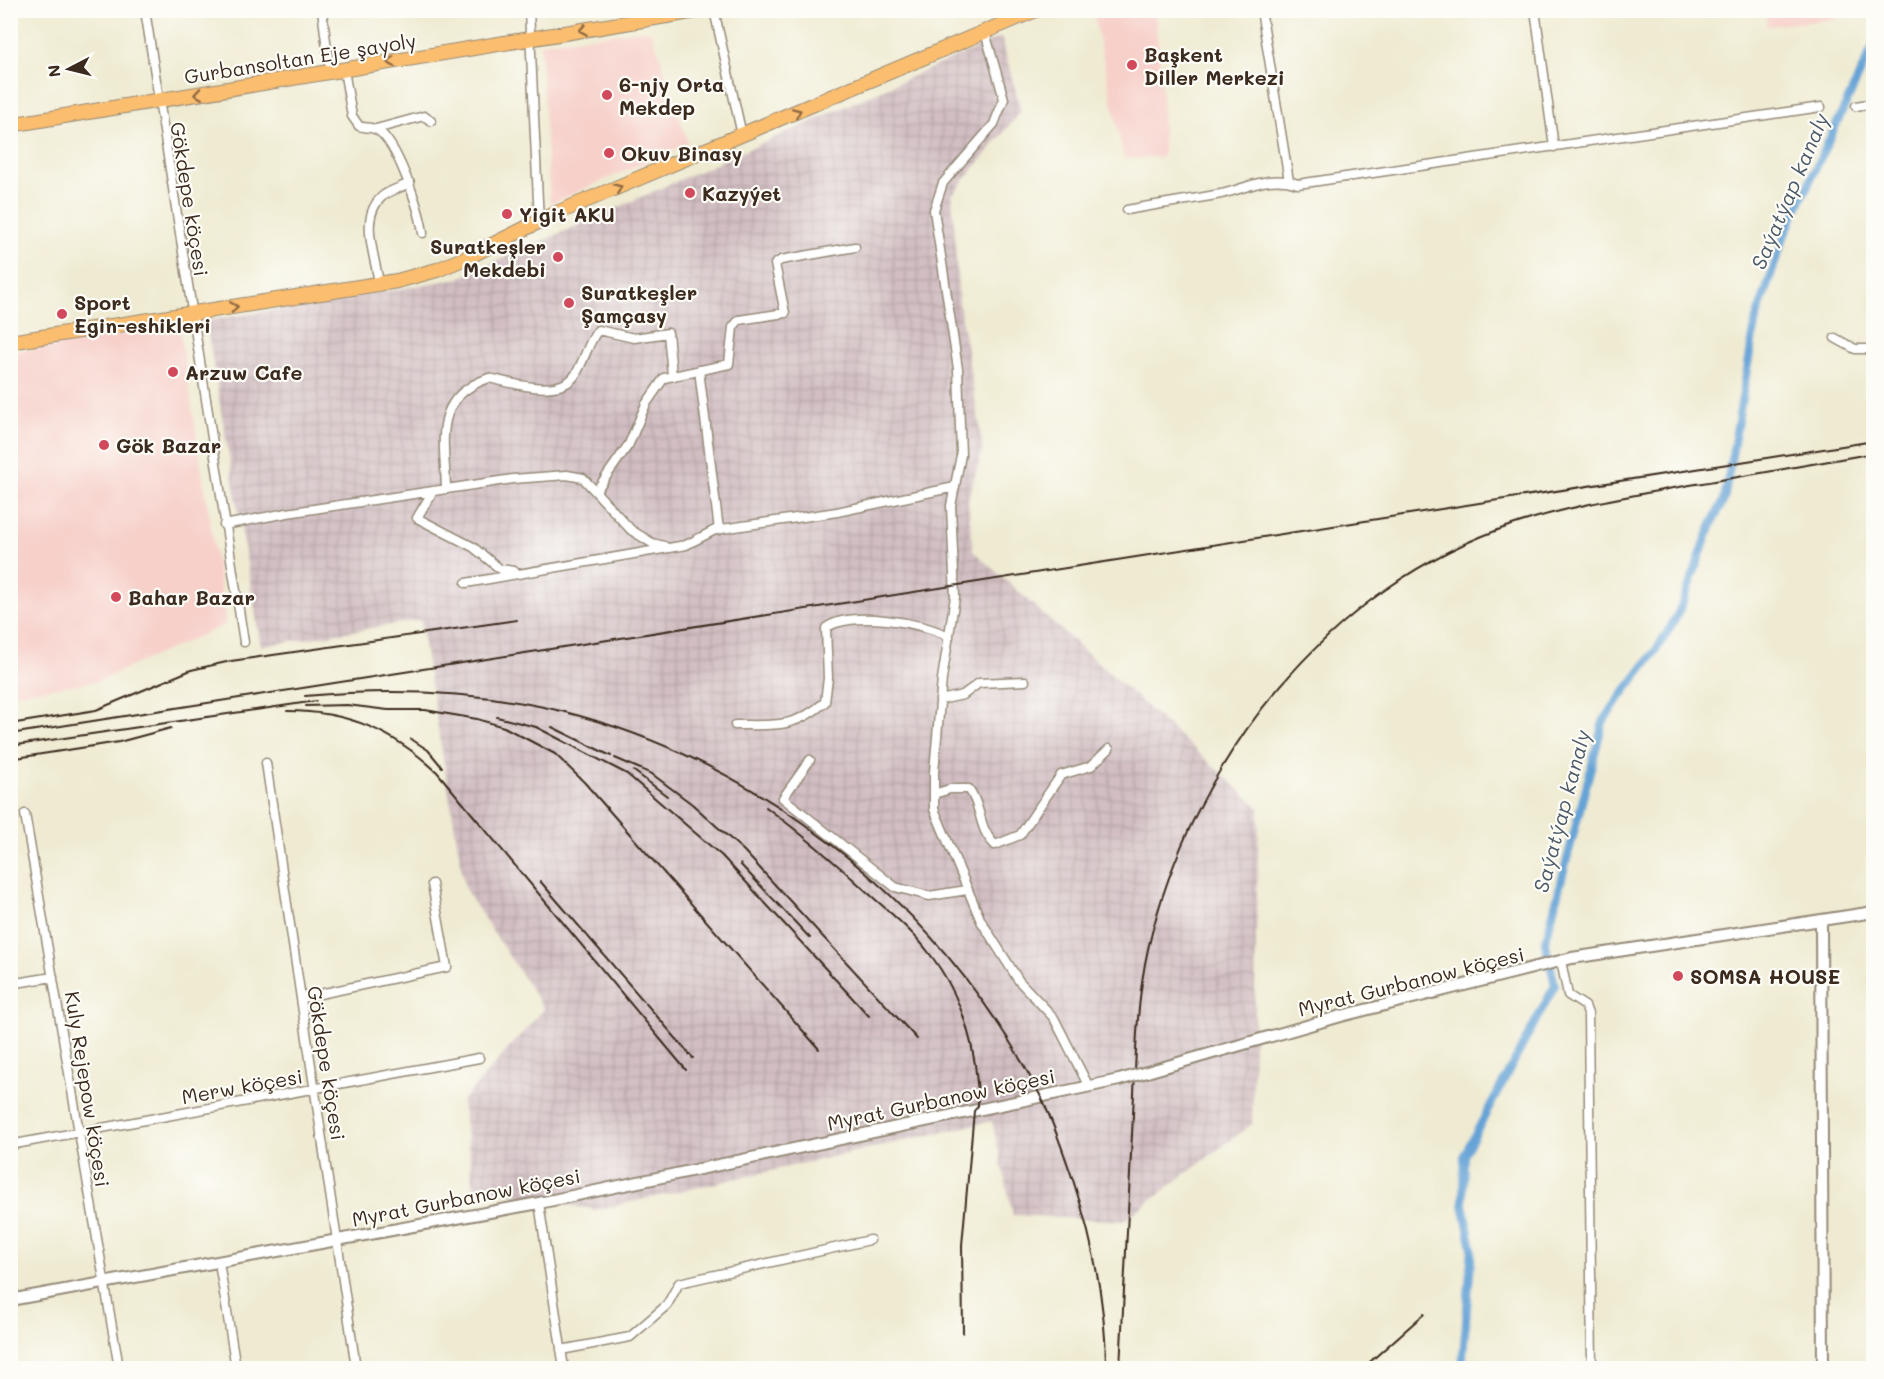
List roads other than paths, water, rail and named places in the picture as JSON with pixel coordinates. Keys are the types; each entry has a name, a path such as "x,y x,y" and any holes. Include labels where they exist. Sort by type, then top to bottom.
{"main road":[{"name":"Gurbansoltan Eje şayoly","path":"10,126 703,10"},
{"path":"10,342 379,284 437,270 539,222 1036,10"}],"street":[{"name":"Gökdepe köçesi","path":"145,10 244,642"},
{"path":"322,10 337,71 355,122 362,128 376,129 415,117 424,116 431,121"},
{"path":"529,10 539,222"},
{"path":"714,10 742,135"},
{"path":"1261,10 1289,181"},
{"path":"1535,10 1554,147"},
{"path":"985,32 1004,99 993,123 943,183 934,210 958,369 961,455 951,506 955,597 940,700 934,809 981,921 1019,981 1054,1018 1088,1085"},
{"path":"1856,106 1874,103"},
{"path":"1127,210 1224,193 1251,183 1289,181 1298,184 1821,108"},
{"path":"376,129 398,160 410,183 421,216 423,233"},
{"path":"379,284 369,237 370,221 378,202 384,195 410,183"},
{"path":"596,491 629,444 646,404 664,378 729,364 733,327 739,320 785,313 774,264 781,260 855,248"},
{"path":"446,489 442,440 448,412 457,396 481,380 489,378 545,389 562,384 576,375 591,338 598,330 634,338 668,333 672,375"},
{"path":"1835,338 1855,350 1874,349"},
{"path":"699,370 719,530"},
{"path":"224,525 513,479 567,475 583,478 631,530 652,543 670,547"},
{"path":"466,583 686,545 719,530 837,512 955,487"},
{"path":"433,491 417,518 472,547 501,569 521,573"},
{"path":"735,725 794,722 808,717 825,702 828,678 826,628 832,623 851,620 912,622 949,637"},
{"path":"940,700 963,695 979,684 1024,681"},
{"path":"934,794 950,789 969,789 977,799 985,834 995,845 1020,835 1061,775 1091,766 1109,749"},
{"path":"810,760 783,798 895,887 929,896 967,890"},
{"name":"Gökdepe köçesi","path":"266,763 356,1368"},
{"name":"Kuly Rejepow köçesi","path":"25,814 77,1133 119,1368"},
{"path":"301,998 447,967 432,884"},
{"name":"Myrat Gurbanow köçesi","path":"10,1300 539,1203 1119,1080 1341,1016 1562,961 1874,912"},
{"path":"1821,920 1823,1368"},
{"path":"1562,961 1568,995 1585,1006 1588,1014 1592,1368"},
{"path":"10,984 53,977"},
{"name":"Merw köçesi","path":"10,1145 479,1058"},
{"path":"539,1203 564,1368"},
{"path":"561,1350 630,1337 667,1305 679,1283 870,1240"},
{"path":"219,1262 236,1368"}],"waterway":[{"name":"Saýatýap kanaly","path":"1462,1368 1472,1248 1463,1204 1464,1155 1555,985 1545,943 1603,722 1651,657 1677,615 1710,528 1724,500 1756,319 1785,234 1874,44"}],"railway":[{"path":"10,734 1874,441"},
{"path":"1120,1368 1137,1031 1148,949 1168,879 1197,812 1234,748 1278,689 1328,636 1385,590 1448,552 1515,524 1558,511 1602,502 1874,453"},
{"path":"10,724 96,710 191,670 231,661 517,620"},
{"path":"305,696 374,692 444,694 512,701 580,716 652,741 722,773 787,813 849,858 905,910 956,967 1001,1029 1040,1095 1063,1150 1087,1228 1101,1298 1106,1368"},
{"path":"10,746 316,701"},
{"path":"306,706 347,705 388,710 425,710 477,719 504,727 555,754 584,782 819,1049"},
{"path":"287,711 330,715 368,726 404,745 437,772 686,1070"},
{"path":"497,717 536,727 627,774 722,856 869,1016"},
{"path":"552,727 611,756"},
{"path":"10,759 119,742 171,728"},
{"path":"411,739 428,750 442,767"},
{"path":"615,758 652,774 692,804 744,851 917,1039"},
{"path":"634,771 667,796"},
{"path":"766,807 830,859 915,936 941,970 959,1006 975,1065 978,1106 974,1111 962,1245 963,1333"},
{"path":"740,864 810,938"},
{"path":"540,881 693,1058"},
{"path":"1363,1368 1424,1314"}],"place":[{"name":"Başkent Diller Merkezi","path":"1132,65"},
{"name":"6-njy Orta Mekdep","path":"607,95"},
{"name":"Okuv Binasy","path":"609,153"},
{"name":"Kazyýet","path":"690,193"},
{"name":"Yigit AKU","path":"507,214"},
{"name":"Suratkeşler Mekdebi","path":"558,257"},
{"name":"Suratkeşler Şamçasy","path":"569,303"},
{"name":"Sport Egin-eshikleri","path":"62,314"},
{"name":"Arzuw Cafe","path":"173,372"},
{"name":"Gök Bazar","path":"104,445"},
{"name":"Bahar Bazar","path":"116,597"},
{"name":"SOMSA HOUSE","path":"1678,976"}]}
